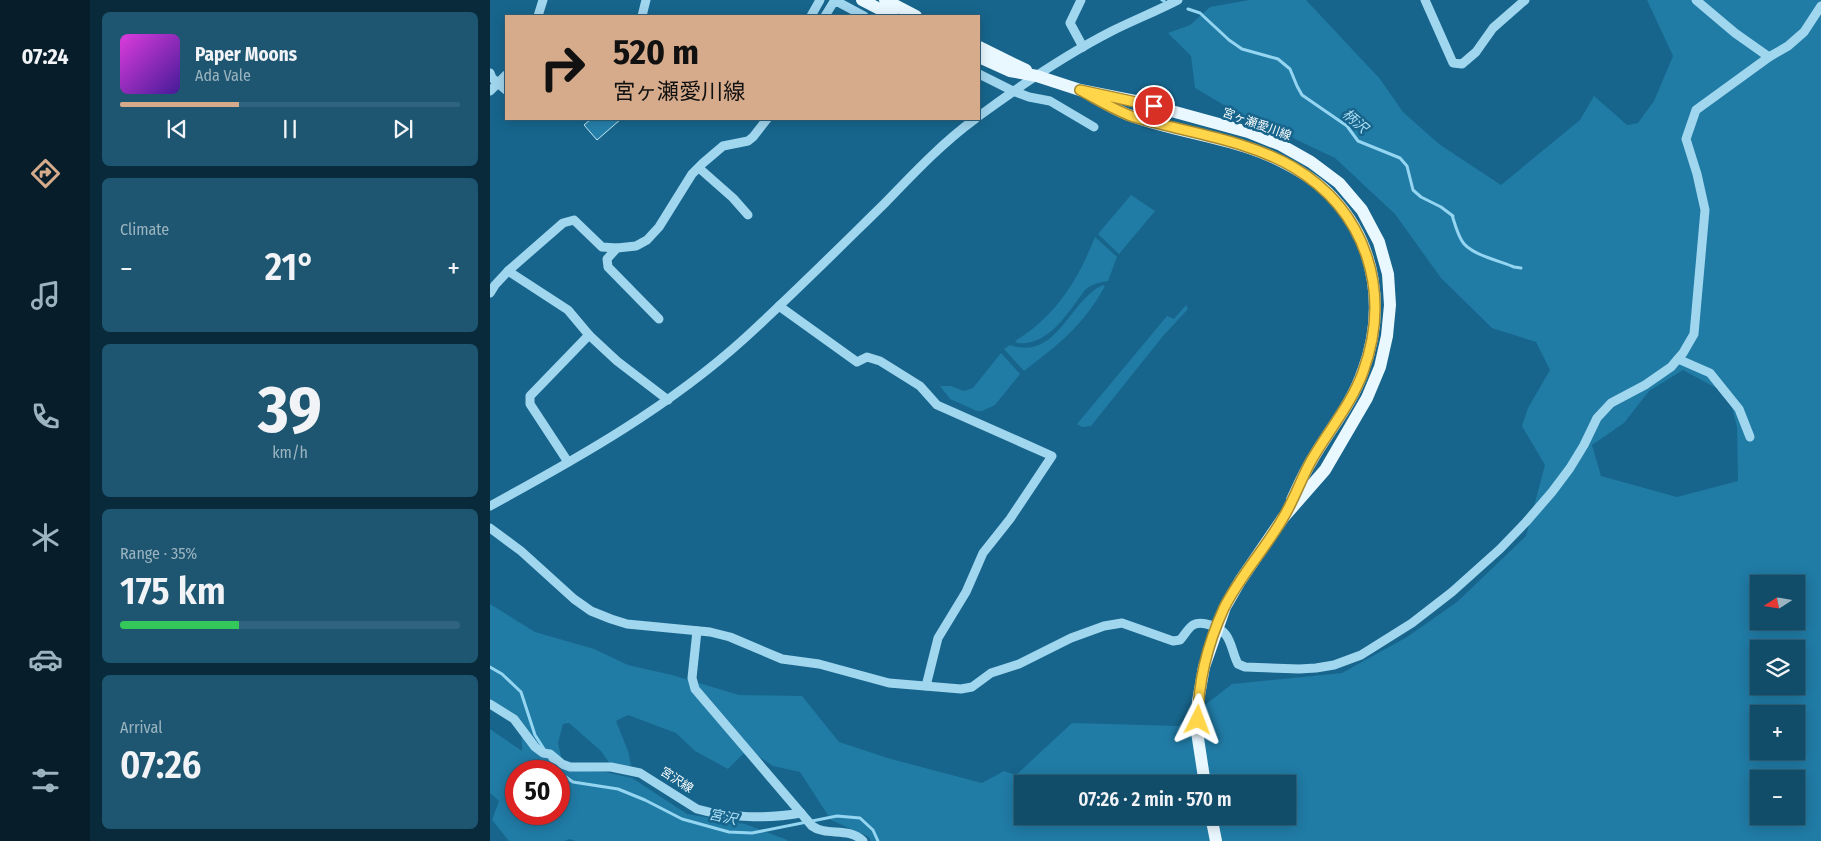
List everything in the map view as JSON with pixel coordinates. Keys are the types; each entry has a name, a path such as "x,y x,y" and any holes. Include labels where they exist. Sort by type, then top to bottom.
{"main road":[{"path":"862,0 891,15"},
{"path":"885,0 914,15"},
{"name":"宮ヶ瀬愛川線","path":"980,48 1037,76"},
{"name":"宮ヶ瀬愛川線","path":"980,57 1010,71 1037,76 1080,90 1144,104 1248,132 1281,144 1311,162 1339,183 1362,210 1379,242 1388,274 1390,305 1387,336 1380,367 1367,398 1324,470 1283,518 1240,581 1225,607 1216,628 1204,667 1198,700 1198,732 1204,775"},
{"path":"1213,825 1216,841"}],"street":[{"path":"538,15 543,0"},
{"path":"642,15 646,0"},
{"path":"812,15 820,0"},
{"path":"1081,0 1070,23 1083,47"},
{"path":"980,115 1083,47 1113,30 1178,0"},
{"path":"1425,0 1452,63 1462,64 1476,52 1493,28 1526,0"},
{"path":"1696,0 1735,33 1769,57"},
{"path":"825,15 833,3 839,1 862,15"},
{"path":"490,528 522,551 574,599 591,611 627,624 697,631 730,637 782,659 820,664 889,683 961,689 972,687 991,673 1019,664 1071,638 1104,626 1122,623 1173,641 1180,640 1196,624 1205,624 1225,634 1231,645 1233,656 1238,664 1245,667 1316,668 1334,665 1361,655 1412,623 1452,592 1500,549 1552,492 1570,468 1597,418 1611,403 1644,385 1671,367 1678,358 1694,334 1705,210 1697,174 1686,139 1696,110 1769,57 1788,46 1804,32 1821,6"},
{"path":"490,73 492,78 505,89"},
{"path":"980,75 1013,92 1050,101 1094,127"},
{"path":"490,91 505,76"},
{"path":"490,293 495,284 508,271 563,223 571,220 574,220 602,248 636,246 654,234 692,174 703,163 724,146 748,141 766,120"},
{"path":"490,506 640,420 722,358 779,306 936,152 975,120"},
{"path":"699,168 748,215"},
{"path":"732,215 741,207"},
{"path":"617,248 607,259 608,267 659,318"},
{"path":"508,271 568,310 590,335 617,360 668,400"},
{"path":"779,306 857,362 867,357 880,361 920,386 937,405 1052,456 1010,519 983,554 966,592 938,638 926,686"},
{"path":"568,462 530,404 530,396 590,335"},
{"path":"1678,358 1710,373 1739,409 1750,437"},
{"path":"697,631 692,678 695,689 817,830 851,832 862,841"},
{"name":"宮沢線","path":"490,704 514,719 535,747 570,767 611,767 640,773 697,809 708,812 768,817 801,812"}],"shaded area":[{"path":"1249,0 1306,0 1380,79 1403,112 1439,144 1501,185 1580,120 1594,96 1627,125 1638,123 1654,101 1673,56 1647,0 1821,0 1821,841 871,841 869,837 831,820 800,772 773,766 748,749 728,769 695,751 676,733 628,715 616,721 628,751 631,765 623,769 610,764 601,751 569,723 563,724 558,743 562,760 505,760 505,825 570,825 570,770 605,772 632,778 687,814 745,824 788,841 575,841 570,839 564,841 509,841 492,820 499,801 490,793 490,729 522,751 521,720 490,699 490,604 535,632 594,649 628,665 672,675 739,695 802,696 839,742 891,759 982,783 1004,771 1016,775 1072,723 1178,726 1232,684 1342,673 1407,637 1457,602 1526,536 1545,465 1522,426 1528,408 1550,370 1536,342 1492,328 1441,278 1395,214 1335,158 1229,108 1195,88 1191,56 1168,33 1190,25 1210,7","holes":["1683,370 1729,395 1737,427 1738,481 1677,497 1601,476 1592,445 1624,423 1649,391"]},
{"path":"1131,195 1155,211 1119,254 1098,234"},
{"path":"1095,237 1117,257 1108,281 1086,289 1052,331 1036,341 1017,343 1015,341 1042,320 1064,296 1081,268"},
{"path":"1103,285 1105,286 1097,300 1079,323 1059,343 1024,371 1004,349 1010,345 1026,348 1040,345 1061,327 1080,303"},
{"path":"1186,305 1188,309 1163,336 1091,426 1082,427 1077,424 1167,316 1174,319"},
{"path":"1001,353 1020,374 995,405 982,411 977,411 950,399 940,386 951,386 964,391 973,388"}],"building":[{"path":"590,120 620,120 597,140 584,125"}],"waterway":[{"name":"柄沢","path":"1188,9 1200,13 1229,40 1242,49 1278,59 1290,69 1302,95 1347,126 1358,141 1400,158 1407,166 1413,190 1421,197 1441,207 1453,216 1462,241 1471,250 1485,257 1521,268"},
{"name":"宮沢","path":"490,667 502,674 521,692 535,735 544,749"},
{"name":"宮沢","path":"570,780 573,782 618,789 682,819 729,832 752,833 837,816 860,818 873,830 878,841"}],"route":[{"path":"1154,106 1080,90 1131,116 1246,147 1293,167 1333,197 1350,220 1364,246 1373,274 1375,303 1373,336 1363,372 1348,406 1312,460 1283,518 1240,581 1225,607 1216,628 1204,667 1198,700 1198,720"}]}
